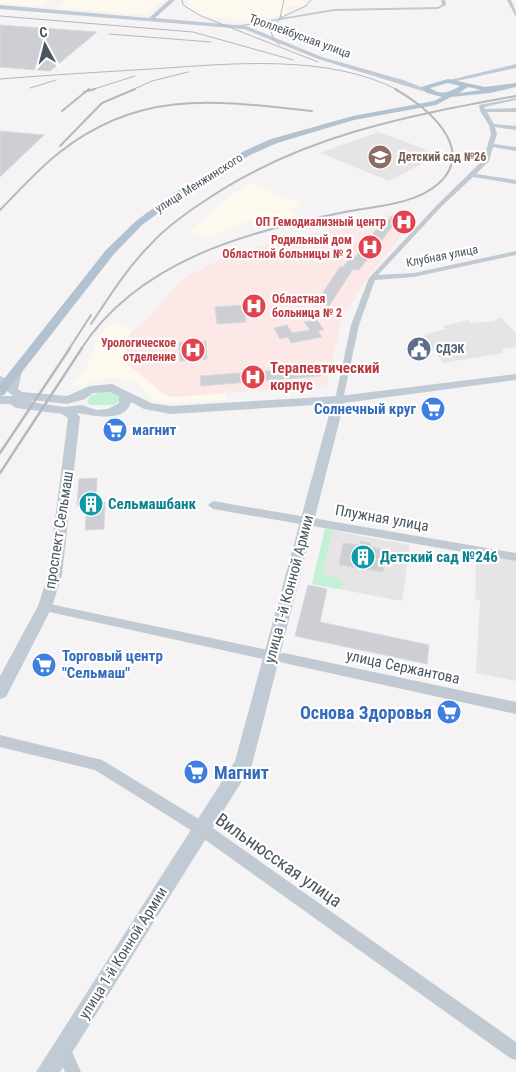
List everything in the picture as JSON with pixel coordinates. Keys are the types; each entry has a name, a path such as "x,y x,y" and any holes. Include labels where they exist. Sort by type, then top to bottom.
{"main road":[{"path":"150,20 172,0"},
{"name":"Троллейбусная улица","path":"0,8 237,26 258,31 334,63 430,89"},
{"path":"430,89 448,81 516,66"},
{"path":"442,100 467,85 499,71"},
{"path":"448,81 484,89 516,86"},
{"path":"413,106 516,86"},
{"path":"430,89 450,94 497,90"},
{"path":"413,106 431,97 430,89"},
{"name":"улица Менжинского","path":"5,391 104,251 134,222 172,194 228,160 267,141 345,118 413,106"},
{"name":"улица Менжинского","path":"5,391 110,252 139,223 177,195 247,153 274,141 353,118 413,106"},
{"path":"76,407 90,390 104,388 117,388 148,406 171,410 339,400 516,377"},
{"path":"5,391 12,390 19,395 64,400 76,407"},
{"path":"5,391 76,407 94,413 118,410 125,404 124,393"},
{"path":"5,391 76,407"},
{"name":"улица 1-й Конной Армии","path":"47,1072 243,765 339,400"},
{"name":"проспект Сельмаш","path":"0,692 45,607 55,575 76,407"}],"street":[{"path":"237,26 342,9 438,8 444,5 443,0"},
{"path":"509,0 516,16"},
{"path":"482,108 516,99"},
{"path":"482,108 516,110"},
{"path":"482,108 492,124 516,128"},
{"name":"улица 1-й Конной Армии","path":"339,400 355,325 372,278 440,205 474,175 486,161 492,145 492,124"},
{"path":"492,145 516,149"},
{"path":"474,175 516,182"},
{"name":"Клубная улица","path":"372,278 414,275 516,253"},
{"name":"Плужная улица","path":"213,505 516,557"},
{"path":"45,607 263,654"},
{"name":"улица Сержантова","path":"284,658 516,708"},
{"name":"Вильнюсская улица","path":"0,741 98,764 202,829 516,1052"},
{"path":"62,1049 73,1072"}],"shaded area":[{"path":"0,0 51,0 40,7 0,4"},
{"path":"68,0 164,0 146,15 56,8"},
{"path":"186,0 305,0 304,6 287,6 284,16 246,21 205,16 188,7"},
{"name":"Детский сад №26","path":"378,132 428,150 432,159 389,181 320,153"},
{"path":"254,183 301,205 291,209 299,214 261,227 249,221 210,237 189,232 231,195"},
{"name":"Областная больница № 2","path":"401,212 414,220 368,277 342,317 327,384 174,397 165,395 124,361 126,339 133,330 149,318 180,281 205,267 234,253"},
{"path":"500,317 516,333 516,347 502,349 504,353 443,363 424,335 445,329 443,326 468,320 471,323 494,321"},
{"path":"117,323 133,330 126,340 165,395 174,397 225,393 227,400 167,403 157,401 135,381 117,378 99,379 80,386 71,385 89,364 95,343 101,332"},
{"path":"325,529 410,545 402,601 312,584"},
{"path":"476,554 516,561 516,681 476,673 480,600 475,599"}],"green space":[{"path":"101,392 118,393 121,400 114,405 90,405 87,402 90,396"},
{"path":"325,529 333,530 322,575 343,579 341,589 312,584"}],"building":[{"path":"0,25 97,32 50,71 0,67"},
{"path":"0,131 44,135 0,177"},
{"path":"403,213 413,217 404,230 392,227 359,270 353,269 329,306 316,303 340,267 343,267 352,256 355,257 376,230 379,230 392,216"},
{"path":"244,305 246,322 217,324 215,307"},
{"path":"317,320 324,330 318,331 322,337 291,343 288,337 280,339 274,328 287,325 292,333 310,330 304,322"},
{"name":"Урологическое отделение","path":"206,341 207,359 180,361 179,343"},
{"name":"Терапевтический корпус","path":"319,367 321,376 201,386 200,376"},
{"name":"Сельмашбанк","path":"97,478 96,502 105,502 104,529 85,530 87,505 77,506 79,479"},
{"name":"Детский сад №246","path":"360,541 371,543 370,547 386,550 383,572 339,565 343,543 360,545"},
{"path":"308,585 327,589 320,622 429,645 427,664 295,636"}],"railway":[{"path":"182,0 183,5 201,16 318,62"},
{"path":"280,18 284,0"},
{"path":"280,18 306,6 311,0"},
{"path":"0,16 193,32 293,60"},
{"path":"280,18 271,31 273,39 280,45"},
{"path":"109,34 211,42"},
{"path":"0,79 212,65 277,64 340,70 370,78 398,90"},
{"path":"132,90 152,81 188,72"},
{"path":"91,90 135,76"},
{"path":"30,88 56,80"},
{"path":"86,91 95,89"},
{"path":"60,146 102,103 135,89"},
{"path":"395,89 429,113"},
{"path":"62,111 86,91"},
{"path":"429,113 516,96"},
{"path":"0,210 60,152 90,131 120,117 151,108 181,104 212,103 244,104 312,111"},
{"path":"81,349 105,319 133,293 164,272 198,255 234,240 271,229 345,212 394,204 428,191 438,184 449,171 453,157 450,143 443,130 429,113"},
{"path":"91,324 126,273 156,238 169,226 206,200 242,178 316,144 394,121 429,113"},
{"path":"69,349 91,315"},
{"path":"0,453 70,348"},
{"path":"0,473 82,348"}],"place":[{"name":"Детский сад №26","path":"380,157"},
{"name":"ОП Гемодиализный центр","path":"404,222"},
{"name":"Родильный дом Областной больницы № 2","path":"370,247"},
{"name":"Областная больница № 2","path":"254,306"},
{"name":"СДЭК","path":"419,349"},
{"name":"Урологическое отделение","path":"193,350"},
{"name":"Терапевтический корпус","path":"253,377"},
{"name":"Солнечный круг","path":"433,409"},
{"name":"магнит","path":"115,430"},
{"name":"Сельмашбанк","path":"91,504"},
{"name":"Детский сад №246","path":"363,557"},
{"name":"Торговый центр \"Сельмаш\"","path":"44,665"},
{"name":"Основа Здоровья","path":"449,712"},
{"name":"Магнит","path":"196,772"}]}
